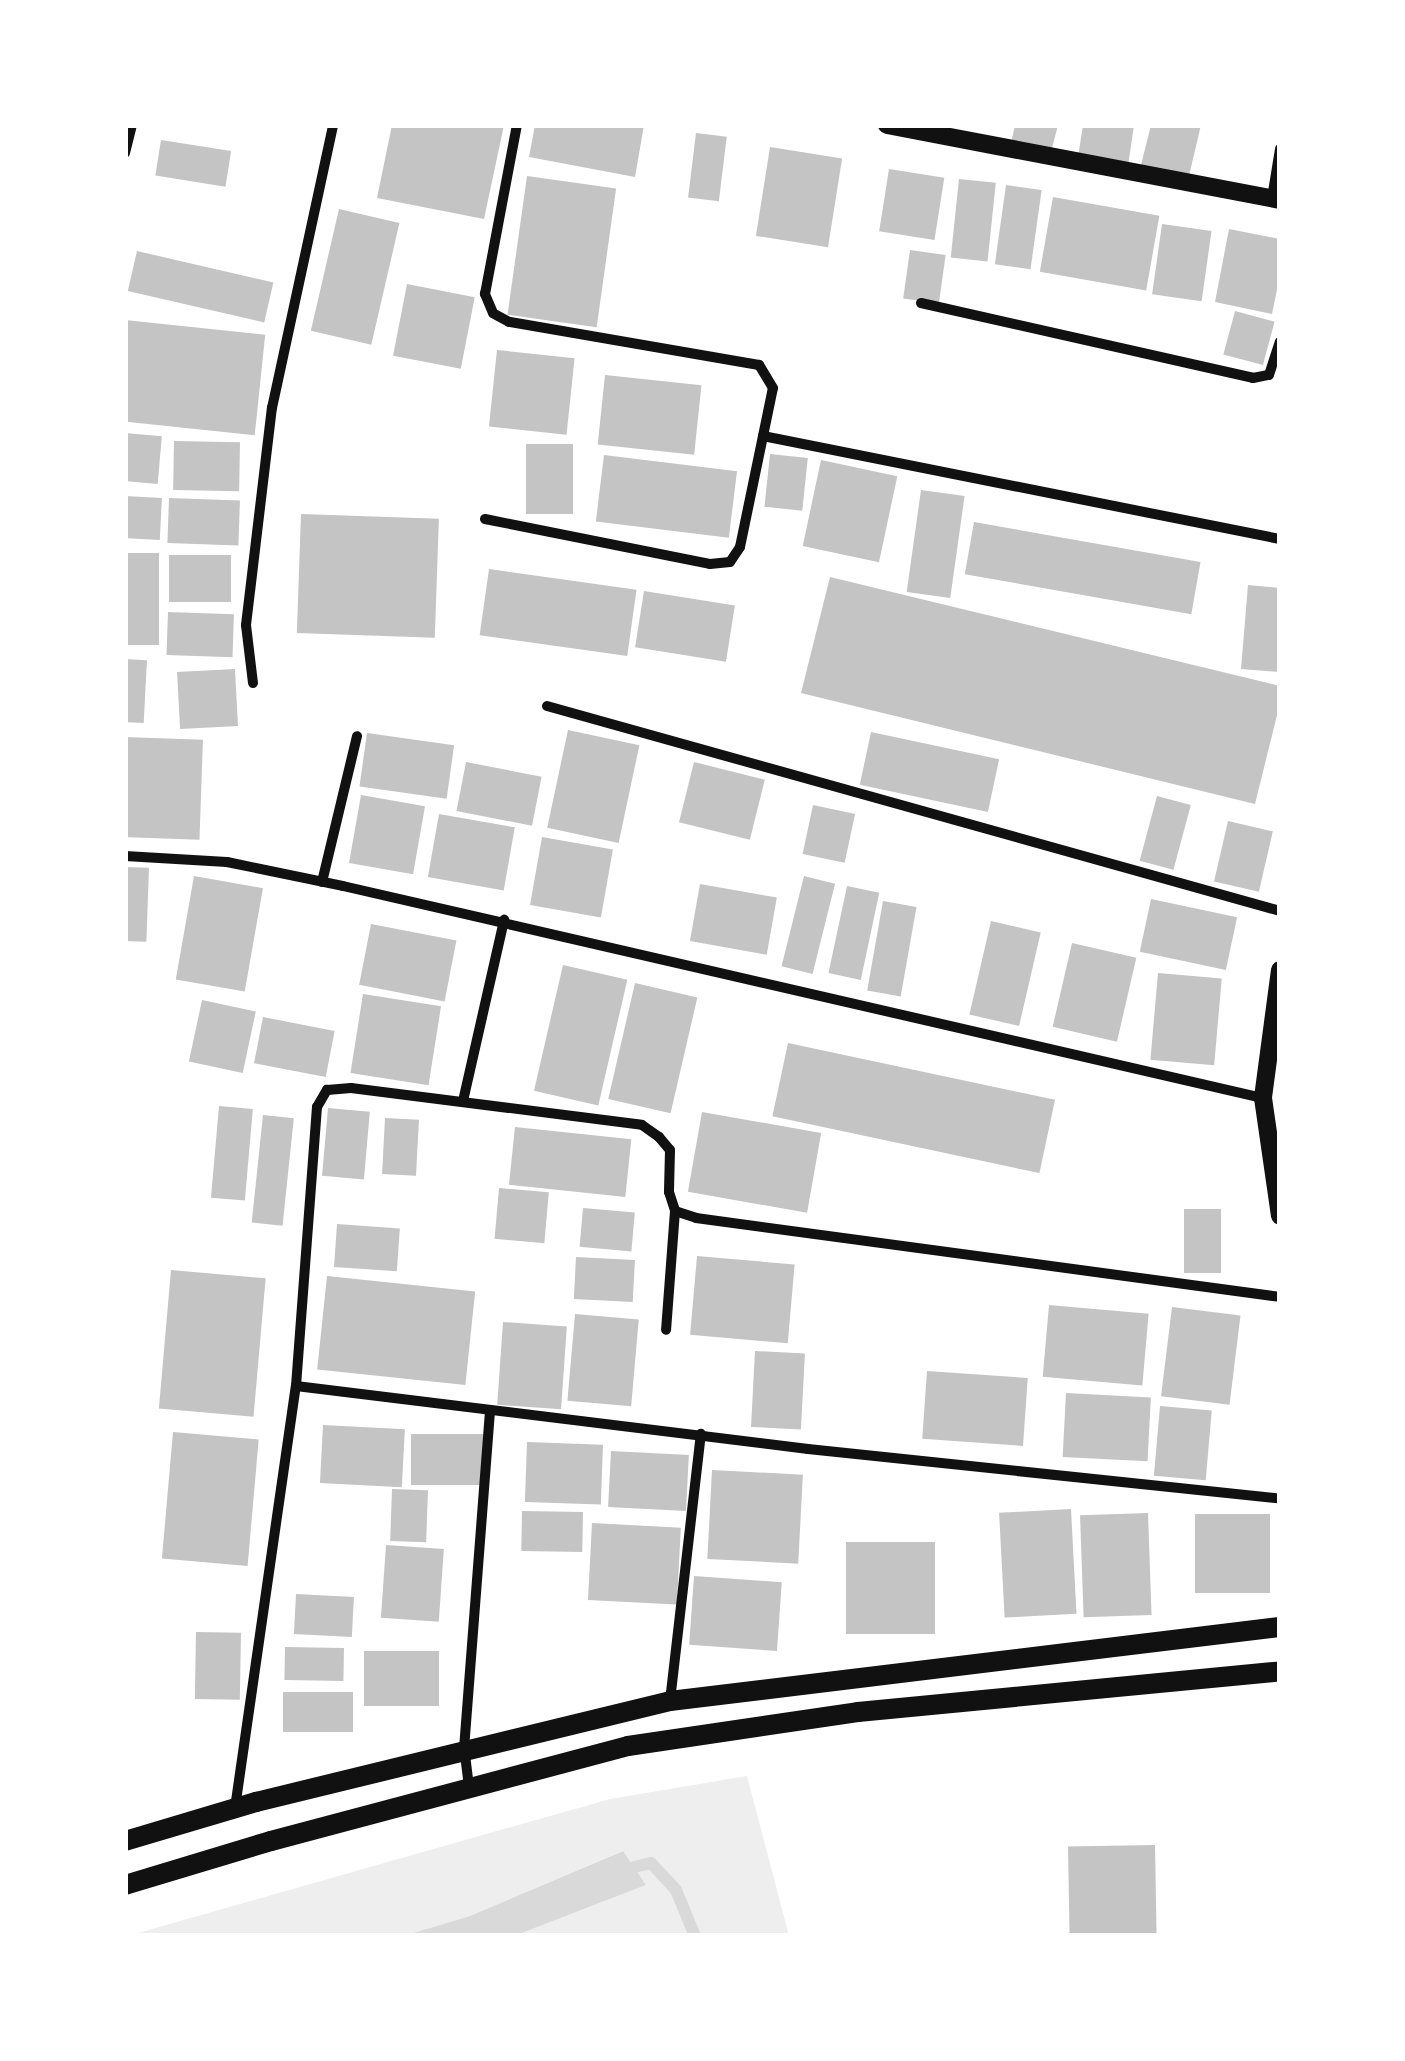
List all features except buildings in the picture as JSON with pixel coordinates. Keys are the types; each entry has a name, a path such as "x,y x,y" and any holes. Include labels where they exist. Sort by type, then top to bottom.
{"main road":[{"path":"125,1841 464,1749 670,1700 1280,1627"},
{"path":"125,1885 628,1746 858,1712 1280,1671"}],"street":[{"path":"125,153 132,125"},
{"path":"254,683 246,626 272,408 333,125"},
{"path":"485,519 710,564 730,562 740,547 772,388 758,365 509,322 493,314 486,294 517,125"},
{"path":"887,125 1276,199 1280,149"},
{"path":"921,302 1253,378 1269,375 1280,342"},
{"path":"763,436 1280,539"},
{"path":"546,706 1280,911"},
{"path":"322,882 357,736"},
{"path":"125,856 227,862 504,920 1264,1098"},
{"path":"463,1101 504,920"},
{"path":"1280,970 1264,1098 1280,1216"},
{"path":"236,1808 296,1386 317,1107 327,1090 351,1088 642,1125 670,1150 669,1192 676,1211 666,1330"},
{"path":"676,1211 696,1218 1280,1297"},
{"path":"296,1386 808,1450 1280,1498"},
{"path":"469,1788 464,1749 490,1410"},
{"path":"670,1700 701,1434"}],"shaded area":[{"path":"747,1776 788,1932 785,1936 514,1936 646,1885 622,1851 470,1916 403,1936 127,1936 610,1799"},
{"path":"623,1851 646,1885 514,1936 403,1936 470,1916"}],"waterway":[{"path":"634,1867 651,1863 676,1890 695,1936"}]}
